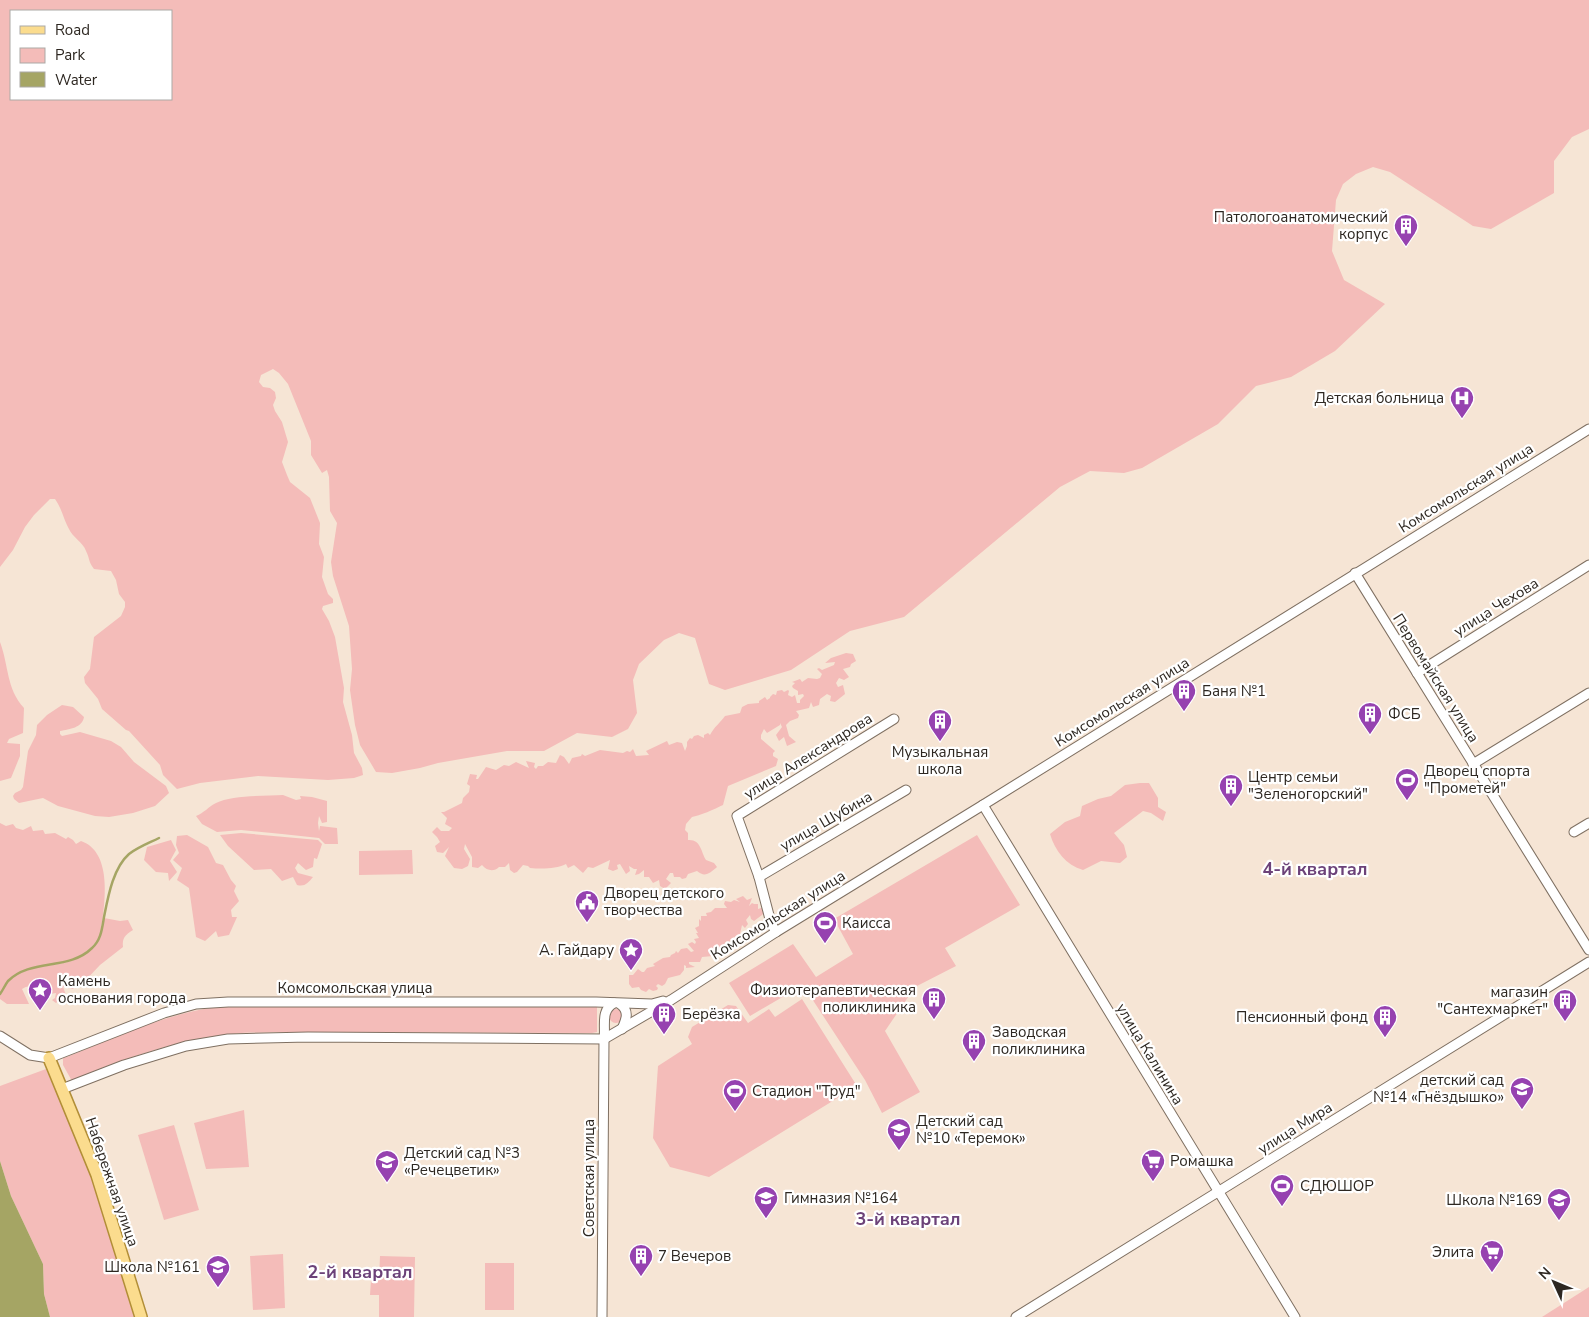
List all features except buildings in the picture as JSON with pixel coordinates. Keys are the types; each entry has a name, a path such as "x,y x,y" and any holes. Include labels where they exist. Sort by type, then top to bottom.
{"main road":[{"name":"Набережная улица","path":"49,1058 97,1174 141,1317"}],"street":[{"name":"Комсомольская улица","path":"62,1089 124,1065 186,1046 228,1040 293,1037 604,1039 671,1000 776,932 1589,429"},
{"name":"улица Чехова","path":"1417,672 1589,565"},
{"name":"Первомайская улица","path":"1355,573 1589,950"},
{"path":"1474,764 1589,693"},
{"name":"улица Александрова","path":"759,877 737,816 894,719"},
{"name":"улица Шубина","path":"759,877 906,790"},
{"name":"улица Калинина","path":"983,805 1295,1317"},
{"path":"1574,832 1589,823"},
{"path":"759,877 771,922 776,932"},
{"name":"улица Мира","path":"1016,1317 1589,962"},
{"name":"Комсомольская улица","path":"49,1058 164,1012 196,1004 228,1002 652,1004 671,1000"},
{"path":"617,1004 622,1005 627,1012 622,1030"},
{"name":"Советская улица","path":"602,1317 605,1012 609,1006 617,1004"},
{"path":"0,1036 30,1055 49,1058"}],"green space":[{"path":"0,0 1589,0 1589,129 1572,137 1554,161 1554,193 1491,229 1473,226 1390,172 1373,167 1356,174 1343,184 1336,200 1332,251 1344,280 1385,304 1335,351 1291,377 1256,386 1218,424 1142,468 1124,473 1090,471 1060,487 904,617 850,631 791,670 725,690 709,684 695,638 679,633 664,640 639,664 633,680 637,713 628,729 612,737 577,733 544,751 507,751 392,773 376,772 360,745 355,725 350,690 352,669 349,626 333,576 331,562 337,523 330,511 329,477 327,470 322,473 311,455 311,441 288,384 273,369 261,375 259,382 263,387 270,388 275,392 276,398 273,405 282,422 288,442 282,462 290,482 310,498 320,523 319,544 324,557 322,577 328,594 333,599 333,603 323,606 322,609 335,637 344,688 343,702 352,735 354,753 362,768 363,775 354,778 328,780 258,776 200,783 177,789 163,775 160,765 129,731 102,709 98,699 85,683 84,677 90,669 94,637 121,616 125,607 125,602 119,594 116,580 111,571 94,569 85,548 70,532 55,499 50,499 34,515 25,527 13,550 0,567"},
{"path":"0,642 11,685 24,708 23,733 9,739 7,743 20,744 20,756 11,778 0,781"},
{"path":"846,653 853,654 856,661 850,667 843,669 849,677 844,680 839,678 836,683 838,687 843,685 845,694 835,702 830,701 831,696 827,694 820,699 819,705 813,707 811,702 809,708 796,711 799,715 798,718 786,725 789,736 796,742 787,746 784,737 779,741 776,735 782,727 780,723 780,725 767,733 764,729 761,739 775,751 773,756 778,759 776,766 728,786 723,805 692,817 686,824 685,830 688,833 688,840 696,842 706,860 714,863 717,867 710,873 703,874 697,871 688,874 686,878 682,879 674,877 673,873 670,873 666,879 671,883 665,889 660,886 659,880 653,883 649,877 644,877 644,870 635,875 637,869 629,866 630,871 626,874 620,864 617,865 618,869 613,871 608,869 610,860 593,868 588,867 583,873 574,865 568,868 566,864 558,867 544,868 530,868 523,865 514,873 510,870 509,863 505,867 493,870 486,869 482,865 478,868 472,867 472,857 465,844 464,849 470,859 468,866 462,869 454,868 445,856 449,847 443,853 437,852 435,846 440,842 432,832 437,827 441,831 449,831 452,828 445,824 447,818 441,812 462,803 463,798 469,792 470,786 467,784 470,774 477,775 476,779 478,779 486,767 496,770 504,765 509,766 516,762 529,768 526,761 535,763 534,767 536,769 538,766 543,766 548,762 556,763 560,755 569,764 572,758 582,754 585,756 600,750 623,753 630,752 633,749 636,756 649,755 646,751 667,741 669,745 677,742 682,743 685,751 690,738 692,739 698,735 704,738 704,735 708,733 710,735 725,716 740,713 742,707 748,704 759,703 765,697 767,700 773,694 776,695 777,691 782,690 784,692 788,690 788,695 792,697 795,695 797,703 800,703 804,696 803,694 798,695 798,691 792,686 795,683 792,682 800,679 802,682 808,678 820,678 822,674 817,669 822,670 834,665 835,662 825,663 831,658"},
{"path":"62,705 73,707 84,717 78,726 60,731 62,736 80,732 111,741 121,747 134,762 166,786 169,793 155,806 133,813 109,817 95,816 58,806 43,798 19,803 14,799 15,793 23,787 28,751 36,735 37,725 47,715"},
{"path":"1149,783 1158,798 1158,807 1166,812 1163,821 1151,813 1143,811 1114,833 1124,845 1127,857 1120,863 1101,861 1083,870 1066,861 1055,846 1050,834 1065,822 1080,816 1082,806 1111,796 1125,785"},
{"path":"283,795 296,800 301,799 300,796 327,801 327,822 322,823 319,816 319,831 320,826 337,828 338,844 325,844 319,838 282,834 241,830 217,832 202,824 196,816 222,800 248,796"},
{"path":"0,823 6,826 13,824 16,828 23,830 31,826 33,831 43,830 45,834 55,833 66,839 68,837 76,844 81,841 91,847 98,856 102,867 105,893 101,930 104,918 120,921 128,920 133,930 125,937 123,947 100,965 84,982 73,989 63,987 66,995 56,1003 52,1000 55,998 56,993 50,994 37,986 22,989 29,1004 7,1004 0,999","holes":["99,939 84,954 76,959 68,962 27,970 9,980 26,969 64,962 82,955"]},
{"path":"241,833 318,840 322,844 317,859 314,858 313,867 306,870 298,863 295,868 298,873 313,877 306,884 297,885 293,877 282,881 271,869 254,870 228,846 220,835"},
{"path":"187,835 208,847 216,863 223,865 236,886 234,891 239,901 231,910 232,917 237,917 229,935 218,937 216,931 205,941 196,937 189,888 177,880 182,868 173,860 179,853 176,845 177,836"},
{"path":"977,835 1020,905 945,948 956,966 915,987 885,1031 920,1092 882,1113 865,1080 803,985 750,1016 729,983 793,944 816,977 853,954 834,919"},
{"path":"171,840 176,850 170,861 177,872 169,881 168,873 156,872 144,860 147,847"},
{"path":"412,850 413,874 359,875 359,851"},
{"path":"743,896 747,900 752,898 749,906 752,903 758,904 758,909 764,907 765,912 754,921 750,915 746,920 748,924 745,928 742,925 740,934 730,940 729,945 727,941 724,944 727,945 724,949 718,950 716,945 713,950 716,954 713,956 702,957 700,962 689,962 689,964 695,967 686,968 684,965 684,970 680,975 668,978 662,986 658,984 656,986 657,990 649,989 646,992 639,987 632,988 629,984 629,975 633,975 638,969 644,972 647,968 655,966 653,964 663,958 670,957 676,951 678,953 681,949 687,948 691,952 694,951 688,944 692,942 695,944 694,939 699,938 695,928 699,926 701,916 707,916 706,913 711,912 715,908 727,908 724,904 725,901 731,902 734,900 740,902 736,899"},
{"name":"Стадион \"Труд\"","path":"802,999 857,1086 709,1177 670,1167 653,1138 658,1066 692,1044 688,1037 692,1027 728,1005 736,1006 748,1023 769,1009 775,1017"},
{"path":"234,1005 597,1007 597,1032 244,1033 214,1036 172,1045 109,1065 72,1081 63,1065 63,1058 149,1024 190,1012"},
{"path":"613,1009 619,1009 623,1016 619,1023 613,1023 609,1019 609,1013"},
{"path":"46,1069 91,1173 136,1317 50,1317 44,1294 43,1264 11,1196 0,1161 0,1086"},
{"path":"244,1110 249,1167 206,1169 194,1123"},
{"path":"174,1125 199,1210 164,1220 138,1135"},
{"path":"283,1254 285,1308 253,1310 250,1256"},
{"path":"380,1256 415,1257 414,1317 379,1317 379,1295 370,1295 371,1280 379,1280"},
{"path":"485,1263 514,1263 514,1310 485,1310"},
{"path":"1589,1287 1589,1317 1542,1317"}],"water":[{"path":"0,1161 11,1196 43,1264 44,1294 50,1317 0,1317"}],"waterway":[{"path":"0,994 8,981 17,974 28,969 72,960 92,948 101,934 109,892 123,860 140,847 159,838"}],"place":[{"name":"Патологоанатомический корпус","path":"1406,247"},
{"name":"Детская больница","path":"1462,419"},
{"name":"Баня №1","path":"1184,712"},
{"name":"ФСБ","path":"1370,735"},
{"name":"Музыкальная школа","path":"940,742"},
{"name":"Дворец спорта \"Прометей\"","path":"1407,801"},
{"name":"Центр семьи \"Зеленогорский\"","path":"1231,807"},
{"name":"Дворец детского творчества","path":"587,923"},
{"name":"Каисса","path":"825,944"},
{"name":"А. Гайдару","path":"631,971"},
{"name":"Камень основания города","path":"40,1011"},
{"name":"Физиотерапевтическая поликлиника","path":"934,1020"},
{"name":"магазин \"Сантехмаркет\"","path":"1565,1022"},
{"name":"Берёзка","path":"664,1035"},
{"name":"Пенсионный фонд","path":"1385,1038"},
{"name":"Заводская поликлиника","path":"974,1062"},
{"name":"детский сад №14 «Гнёздышко»","path":"1522,1110"},
{"name":"Стадион \"Труд\"","path":"735,1112"},
{"name":"Детский сад №10 «Теремок»","path":"899,1151"},
{"name":"Ромашка","path":"1153,1182"},
{"name":"Детский сад №3 «Речецветик»","path":"387,1183"},
{"name":"СДЮШОР","path":"1282,1207"},
{"name":"Гимназия №164","path":"766,1219"},
{"name":"Школа №169","path":"1559,1221"},
{"name":"Элита","path":"1492,1273"},
{"name":"7 Вечеров","path":"641,1277"},
{"name":"Школа №161","path":"218,1288"}],"district":[{"name":"4-й квартал","path":"1315,869"},
{"name":"3-й квартал","path":"908,1219"},
{"name":"2-й квартал","path":"360,1272"}]}
